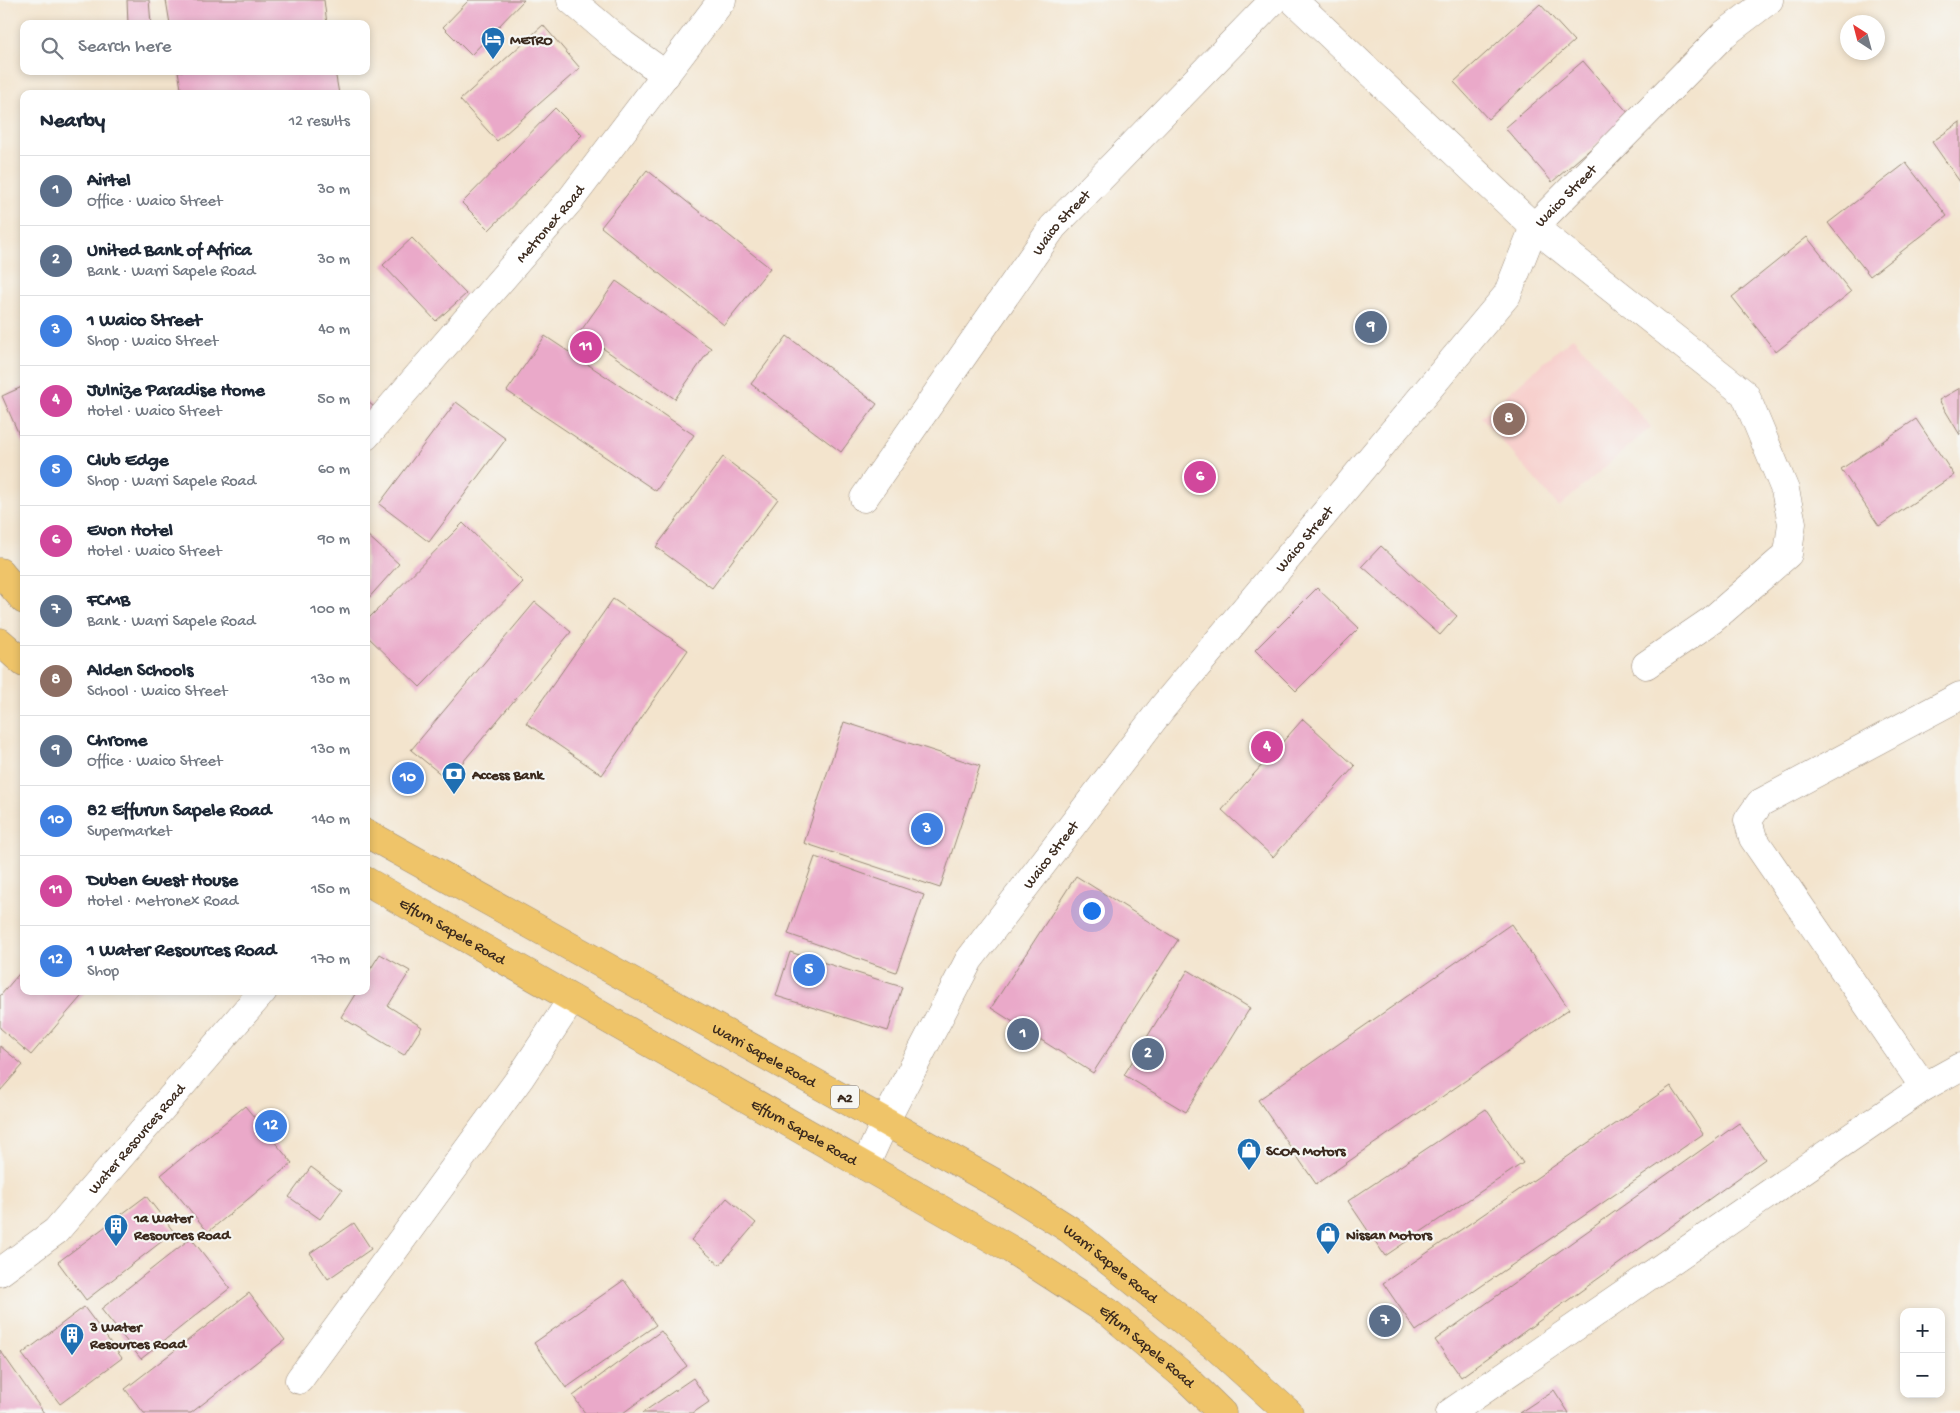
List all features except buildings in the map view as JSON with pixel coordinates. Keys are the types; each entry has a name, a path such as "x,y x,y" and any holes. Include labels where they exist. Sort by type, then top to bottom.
{"highway":[{"path":"0,572 20,595"},
{"path":"0,642 20,659"},
{"name":"Warri Sapele Road","path":"370,835 886,1120 999,1185 1068,1229 1218,1349 1288,1413"},
{"name":"Effurn Sapele Road","path":"370,883 1012,1250 1108,1312 1185,1377 1222,1413"}],"street":[{"path":"571,0 623,44 666,75"},
{"name":"Metronex Road","path":"370,431 571,199 722,0"},
{"name":"Waico Street","path":"864,498 1053,227 1274,0"},
{"path":"1293,0 1534,228 1745,394 1785,490 1792,523 1788,554 1712,620 1646,665"},
{"name":"Waico Street","path":"865,1166 886,1120 969,960 1163,707 1507,295 1534,228 1723,34 1770,0"},
{"path":"1924,1087 1753,838 1748,820 1760,803 1960,696"},
{"name":"Water Resources Road","path":"0,1272 56,1231 260,995"},
{"path":"299,1380 520,1078 572,999"},
{"path":"1450,1413 1924,1087 1960,1067"}],"shaded area":[{"path":"1573,337 1651,427 1559,507 1481,417"}],"place":[{"name":"METRO","path":"493,60"},
{"name":"Chrome","path":"1371,327"},
{"name":"Duben Guest House","path":"586,347"},
{"name":"Alden Schools","path":"1509,419"},
{"name":"Evon Hotel","path":"1200,477"},
{"name":"Julnize Paradise Home","path":"1267,747"},
{"name":"82 Effurun Sapele Road","path":"408,778"},
{"name":"Access Bank","path":"454,795"},
{"name":"1 Waico Street","path":"927,829"},
{"name":"Club Edge","path":"809,970"},
{"name":"Airtel","path":"1023,1034"},
{"name":"United Bank of Africa","path":"1148,1054"},
{"name":"1 Water Resources Road","path":"271,1126"},
{"name":"SCOA Motors","path":"1249,1171"},
{"name":"1a Water Resources Road","path":"116,1247"},
{"name":"Nissan Motors","path":"1328,1255"},
{"name":"FCMB","path":"1385,1321"},
{"name":"3 Water Resources Road","path":"72,1356"}]}
